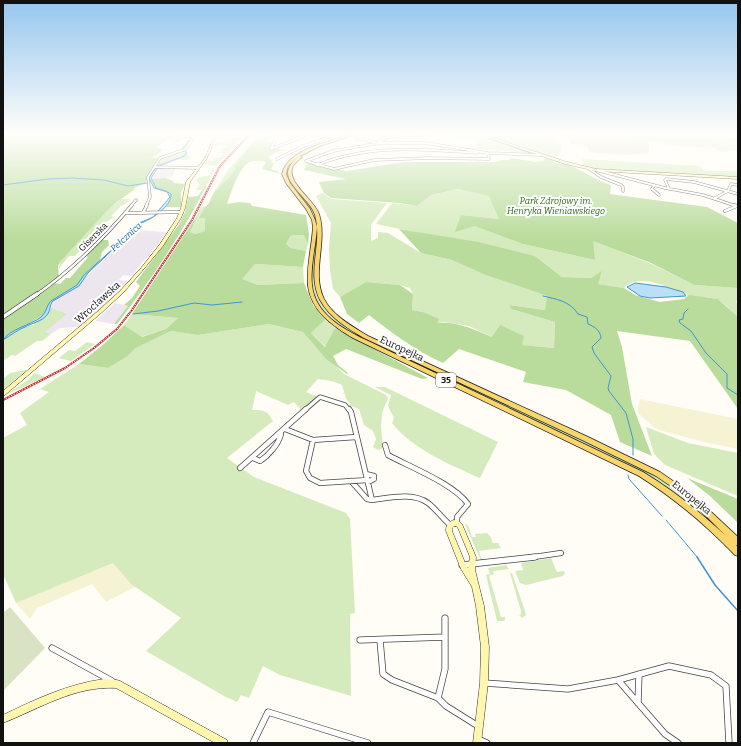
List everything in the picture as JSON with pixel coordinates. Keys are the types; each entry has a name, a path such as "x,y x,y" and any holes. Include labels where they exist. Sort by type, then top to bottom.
{"main road":[{"name":"Europejka","path":"284,170 283,172 286,181 307,206 314,220 315,227 310,286 315,301 323,313 338,326 364,341 641,474 684,502 713,527 738,552"},
{"name":"Europejka","path":"290,170 289,172 292,182 317,212 321,228 317,287 322,300 333,314 349,327 366,337 658,474 694,500 738,542"}],"street":[{"path":"143,213 150,197 148,177 153,170"},
{"name":"Wrocławska","path":"4,393 120,294 142,270 182,212 187,185 196,170"},
{"path":"592,170 621,185 623,187 622,190"},
{"path":"595,171 738,178"},
{"path":"595,171 714,198 737,206"},
{"path":"669,189 665,180 666,179 694,182 738,194"},
{"path":"714,198 728,191 731,184 738,185"},
{"path":"654,185 652,189 659,196"},
{"name":"Giserska","path":"3,317 57,280 85,255 126,213 136,200"},
{"path":"725,210 737,206"},
{"path":"126,213 182,212"},
{"path":"240,468 281,433 320,396 349,408 372,500"},
{"path":"284,429 313,440 356,437"},
{"path":"252,458 260,461 267,458 269,451 280,439 281,433"},
{"path":"313,440 306,471 310,478 320,483 368,481 374,479 372,474 366,474"},
{"path":"385,445 388,455 453,490 465,499 468,504 449,531 462,565 475,586"},
{"path":"351,481 366,499 372,500 415,497 422,499 460,526 473,557 471,570 480,606 485,647 484,684 478,741 487,743"},
{"path":"462,565 560,553"},
{"path":"438,698 445,672 445,618"},
{"path":"360,640 445,637"},
{"path":"380,640 383,674 392,680 438,698 446,706 479,727"},
{"path":"52,648 224,743"},
{"path":"484,684 568,689 618,680 669,666 711,675 726,686 729,743"},
{"path":"638,704 639,674"},
{"path":"618,680 665,734 678,743"},
{"path":"3,719 72,691 95,684 108,682 117,684"},
{"path":"253,743 268,712 368,743"}],"shaded area":[{"path":"157,170 175,170 172,177 151,179"},
{"path":"135,230 167,232 132,276 123,275 119,280 129,281 111,300 79,327 60,328 51,334 44,332 66,314 50,307 50,304 82,283 85,278"},
{"path":"115,303 128,306 114,324 95,321"},
{"path":"640,399 738,419 738,449 659,430 637,412"},
{"path":"113,562 135,587 106,602 92,584 37,608 30,619 16,603"}],"green space":[{"path":"3,170 151,170 146,183 134,188 135,189 107,211 60,262 58,266 59,277 3,316"},
{"path":"214,170 207,185 202,190 196,190 200,184 196,181 197,179 209,176"},
{"path":"228,170 234,170 232,174 213,194"},
{"path":"234,170 242,170 227,204 239,202 250,203 252,206 306,215 309,234 308,244 304,235 291,235 286,244 291,248 306,251 303,267 255,264 242,279 258,285 304,283 313,305 325,320 311,333 325,347 335,328 428,378 422,379 346,349 333,356 338,365 348,373 347,374 326,359 303,332 269,324 198,335 171,331 136,348 128,356 108,368 79,364 104,344 124,325 142,337 166,329 178,318 132,314 194,220 196,220 190,232 195,234 205,231 205,218 199,218 213,194 232,174"},
{"path":"265,170 273,170 280,172 277,173"},
{"path":"287,170 289,170 291,183 315,214 318,226 315,271 317,290 325,307 344,326 659,478 710,518 738,545 738,549 682,498 644,473 618,459 388,352 341,326 329,316 320,305 315,294 313,271 316,225 313,214 307,204 294,190 286,177"},
{"name":"Park Zdrojowy im. Henryka Wieniawskiego","path":"304,170 579,170 611,185 610,194 707,207 738,223 738,288 694,285 651,263 593,241 595,260 523,244 474,226 455,232 461,215 499,219 489,196 458,189 431,195 417,206 399,203 331,198 324,193 319,182 346,179"},
{"path":"612,170 738,171 738,177"},
{"path":"166,178 174,183 185,184 181,192 181,207 164,207 171,197 169,192 156,188 151,179"},
{"path":"207,185 165,257 117,324 114,324 128,306 124,305 132,298 140,286 136,282 178,226 185,212 188,197 198,196"},
{"path":"458,189 490,196 499,219 461,215 474,226 523,244 595,260 592,240 654,265 694,285 738,288 738,300 736,301 738,307 738,317 720,300 691,296 656,283 638,281 631,283 624,288 597,284 602,272 591,278 562,277 535,256 376,224 392,203 417,206 431,195"},
{"path":"323,193 331,199 387,203 371,225 371,241 378,238 378,232 388,233 421,253 452,260 495,278 547,296 545,310 509,305 511,309 555,322 554,348 522,345 492,337 469,326 444,322 436,323 438,320 423,312 412,310 413,294 410,288 400,285 366,282 340,297 333,289 330,270 329,248 331,223 316,196"},
{"path":"121,199 130,199 111,216 114,217 105,223 108,223 100,229 102,230 82,244 85,245 75,256 69,256 59,268 60,262 107,211"},
{"path":"201,207 205,207 200,218 205,218 205,231 195,234 190,232"},
{"path":"399,229 478,242 535,256 562,277 591,278 602,271 598,284 624,288 635,295 660,302 684,299 689,295 718,299 738,317 738,409 690,341 617,331 622,347 632,404 652,456 620,442 611,415 566,390 523,382 526,372 459,349 443,363 395,335 369,315 359,323 347,314 340,297 366,282 400,285 413,294 412,310 423,312 439,319 437,323 458,324 492,337 500,325 524,336 522,345 554,348 555,322 511,309 509,305 545,310 547,296 486,275 452,260 421,253"},
{"path":"291,235 304,235 308,244 306,251 291,248 286,244"},
{"path":"102,240 108,240 109,245 102,252 100,260 84,275 80,283 51,301 43,315 3,339 3,318 55,283 60,284 66,278 70,278 88,257 85,256"},
{"path":"255,264 303,267 304,283 258,285 241,279"},
{"path":"50,307 67,314 45,332 51,334 42,341 37,341 15,356 12,355 3,361 3,340 24,327 33,325 50,310"},
{"path":"132,314 178,318 166,329 141,337 124,325"},
{"path":"325,320 335,328 326,347 311,333"},
{"path":"269,324 303,332 326,359 344,374 386,395 388,398 382,413 381,426 383,448 378,450 373,447 376,439 373,431 364,425 359,409 349,405 350,403 346,399 342,385 318,379 306,392 316,396 316,398 302,411 294,402 288,405 256,391 252,410 265,411 273,421 227,458 254,477 346,513 350,519 355,613 350,614 351,696 280,675 263,666 249,698 241,695 237,702 224,696 146,651 181,618 131,584 113,563 16,603 3,574 3,438 27,425 20,413 49,392 40,389 79,364 108,368 128,356 136,348 171,331 198,335"},
{"path":"87,342 95,344 71,361 59,358 69,350 75,351"},
{"path":"26,370 3,390 3,379 10,373"},
{"path":"34,373 45,377 6,395 29,379"},
{"path":"375,387 385,387 498,442 480,478 433,455 400,432 392,423 394,418 388,406 391,395"},
{"path":"646,427 688,443 738,453 738,496 665,465 654,454"},
{"path":"687,478 738,499 738,523 710,496"},
{"path":"465,524 468,525 472,537 476,537 475,534 487,533 493,543 498,543 501,548 479,551 481,558 485,560 481,561"},
{"path":"551,558 557,572 564,571 565,573 563,576 526,585 520,583 515,571 523,570 521,563"},
{"path":"506,565 509,569 493,571 494,574 489,576 501,617 505,617 504,621 497,621 486,575 490,574 488,568"},
{"path":"510,573 512,573 525,611 526,615 522,618 519,615 521,614 521,611"},
{"path":"10,607 45,648 3,691 3,613"}],"water":[{"name":"Pełcznica","path":"154,170 156,170 151,178 156,188 166,191 171,194 170,199 165,208 155,216 150,219 141,223 88,273 79,286 53,301 45,317 3,340 10,333 41,317 51,301 77,285 84,275 126,237 139,223 153,217 170,197 167,192 154,188 149,178"},
{"path":"635,283 666,287 683,292 686,296 650,298 640,296 627,287"}],"waterway":[{"path":"3,185 48,179 72,178 104,180 128,186 147,183"},
{"path":"543,296 567,303 578,314 587,317 588,324 600,333 601,338 592,347 594,353 611,376 608,388 609,391 626,413 633,439 633,455"},
{"path":"133,314 158,311 194,303 212,305 242,302"},
{"path":"688,309 684,313 683,319 679,320 680,323 691,331 706,353 727,374 727,388 738,395"},
{"path":"628,475 629,479 662,516"},
{"path":"666,520 698,558"},
{"path":"697,557 715,585 738,611"}],"railway":[{"path":"3,400 65,368 94,348 117,329 132,310 192,220 218,170"}]}
